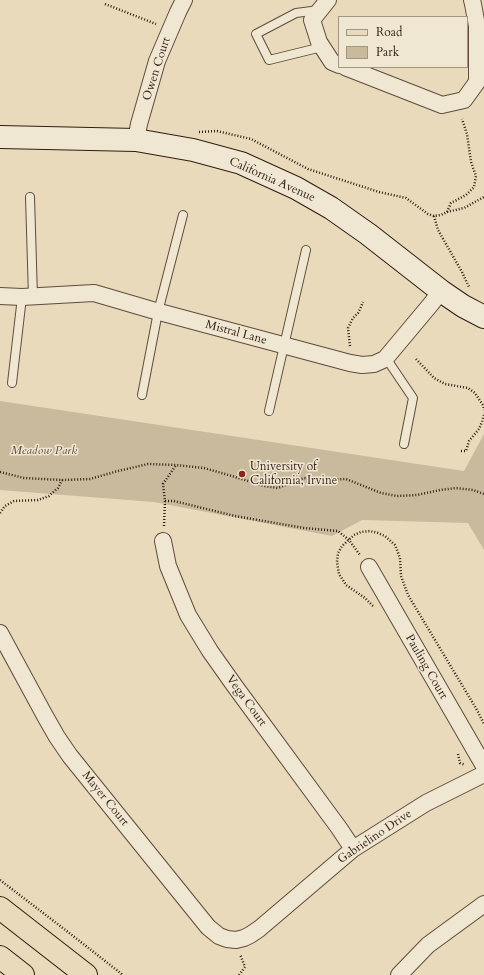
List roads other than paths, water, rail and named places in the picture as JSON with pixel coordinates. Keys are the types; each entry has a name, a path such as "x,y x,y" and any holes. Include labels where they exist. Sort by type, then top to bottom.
{"main road":[{"path":"0,908 73,971"},
{"path":"0,957 23,975"}],"street":[{"name":"Owen Court","path":"136,140 139,124 157,62 184,0"},
{"path":"348,68 442,105 464,100 477,82 477,26 472,0"},
{"path":"324,5 312,20 319,42 332,62 338,65"},
{"name":"California Avenue","path":"0,137 136,140 193,150 241,163 296,188 331,208 368,234 441,291 463,306 484,317"},
{"path":"386,358 441,291"},
{"name":"Mistral Lane","path":"0,296 28,297 94,293 158,312 350,363 362,365 374,364 386,358"},
{"name":"Vega Court","path":"163,541 168,566 188,615 234,685 353,849"},
{"name":"Pauling Court","path":"369,567 484,766"},
{"name":"Mayer Court","path":"0,632 45,716 70,756 208,927 219,936 236,940"},
{"name":"Gabrielino Drive","path":"236,940 244,938 259,929 353,849 426,803 484,774"},
{"path":"399,975 428,945 484,904"}],"lane":[{"path":"322,47 269,60 256,34 296,13 324,5"},
{"path":"12,383 28,297 30,197"},
{"path":"142,395 158,312 183,215"},
{"path":"269,411 306,250"},
{"path":"386,358 413,398 404,444"}],"place":[{"name":"University of California, Irvine","path":"242,474"}],"park label":[{"name":"Meadow Park","path":"44,451"}]}
